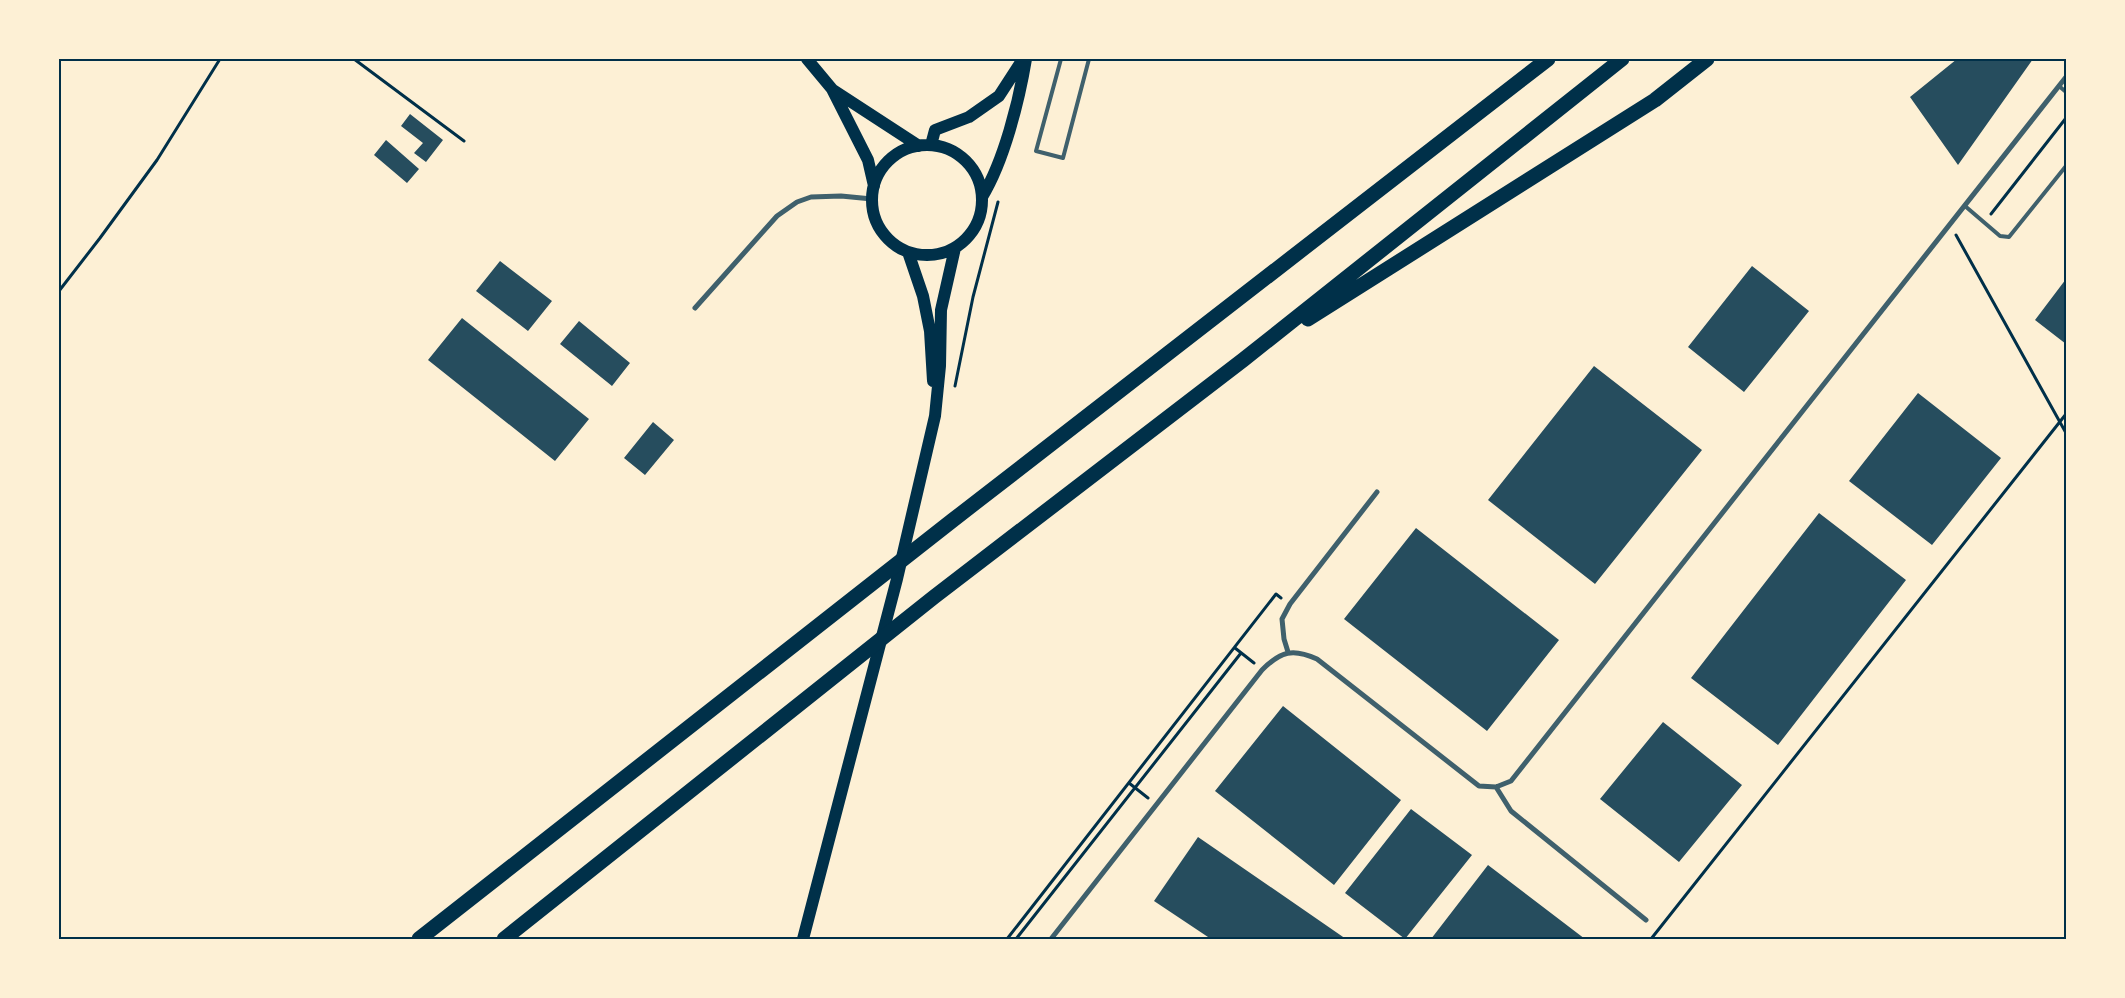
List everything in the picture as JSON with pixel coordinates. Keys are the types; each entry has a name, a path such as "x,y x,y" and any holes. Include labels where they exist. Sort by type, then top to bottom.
{"highway":[{"path":"420,939 954,520 1548,59"},
{"path":"504,939 934,597 1243,360 1622,59"},
{"path":"1243,360 1655,100 1707,59"}],"main road":[{"path":"807,59 832,89 868,160 874,186"},
{"path":"832,89 925,145 950,150 966,161 978,178 982,197 981,212 976,226 963,242 955,248 932,255 908,252 894,243 882,231 875,216 872,199 874,186 883,167 890,159 899,153 925,145 936,130 969,117 999,96 1024,59"},
{"path":"982,197 994,178 1021,88 1024,59"},
{"path":"803,939 897,579 935,416 940,366 941,310 955,248"},
{"path":"908,252 923,296 930,331 935,416"}],"street":[{"path":"1051,939 1262,670 1272,660 1288,652 1304,654 1317,659 1479,786 1496,787 1511,781 1523,769 2066,77"},
{"path":"695,308 777,216 797,202 811,197 841,196 872,199"},
{"path":"1288,652 1284,639 1282,619 1290,604 1377,492"},
{"path":"1496,787 1511,811 1646,920"}],"lane":[{"path":"1060,59 1036,151 1063,158 1089,59"},
{"path":"2059,86 2066,92"},
{"path":"1965,206 2000,236 2009,237 2066,166"}],"path":[{"path":"59,290 157,160 220,59"},
{"path":"354,59 464,141"},
{"path":"1984,223 2066,118"},
{"path":"954,391 973,297 1000,194"},
{"path":"1951,224 2066,433"},
{"path":"1651,939 2066,414"},
{"path":"1007,939 1276,594 1290,604"},
{"path":"1235,648 1262,670"},
{"path":"1016,939 1241,653"},
{"path":"1129,783 1156,804"}],"building":[{"path":"1957,59 2033,59 1958,165 1910,97"},
{"path":"410,114 443,140 426,162 414,153 423,143 401,126"},
{"path":"386,140 419,169 407,183 374,155"},
{"path":"500,261 552,301 528,331 476,291"},
{"path":"1752,266 1809,311 1744,392 1688,347"},
{"path":"2066,279 2066,344 2035,320"},
{"path":"462,318 589,419 555,461 428,360"},
{"path":"579,321 630,363 612,386 560,344"},
{"path":"1594,366 1702,450 1595,584 1488,500"},
{"path":"1918,393 2001,458 1932,545 1849,481"},
{"path":"653,422 674,440 645,475 624,458"},
{"path":"1819,513 1906,580 1778,745 1691,678"},
{"path":"1416,528 1559,640 1487,731 1344,619"},
{"path":"1283,706 1401,800 1334,885 1215,791"},
{"path":"1663,722 1742,785 1679,862 1600,799"},
{"path":"1411,809 1472,855 1405,939 1345,893"},
{"path":"1198,837 1346,939 1211,939 1154,901"},
{"path":"1488,865 1585,939 1431,939"}]}
